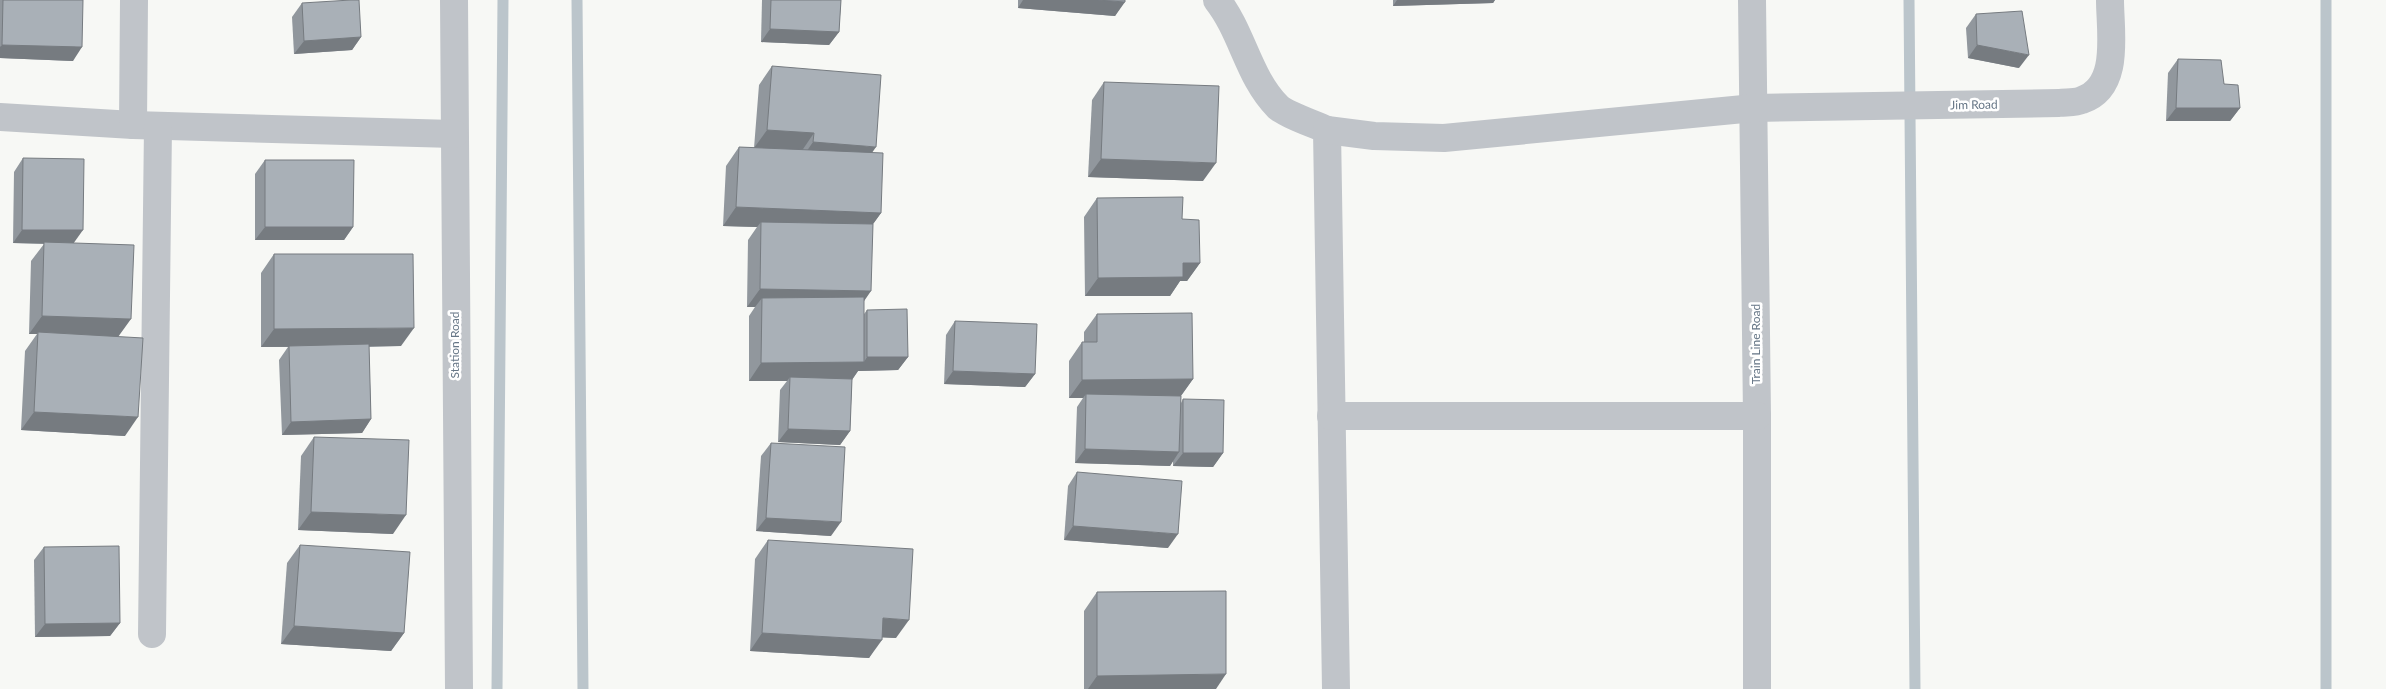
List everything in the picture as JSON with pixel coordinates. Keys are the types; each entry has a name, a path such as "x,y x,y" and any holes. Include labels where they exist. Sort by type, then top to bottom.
{"street":[{"path":"134,0 146,126 152,634"},
{"name":"Station Road","path":"454,0 458,689"},
{"name":"Jim Road","path":"1217,0 1241,39 1256,78 1279,108 1327,130 1374,136 1444,138 1754,108 2059,103 2082,100 2102,86 2110,69 2110,0"},
{"name":"Train Line Road","path":"1752,0 1757,416 1757,689"},
{"path":"0,117 146,126 454,134"},
{"path":"1327,130 1336,689"},
{"path":"1331,416 1757,416"}],"building":[{"path":"3,0 83,0 82,47 2,45"},
{"path":"359,0 361,37 304,41 302,3"},
{"path":"771,0 841,0 839,32 770,29"},
{"path":"1097,0 1125,0 1125,2"},
{"path":"2022,11 2029,55 1977,45 1976,14"},
{"path":"2178,59 2221,60 2224,84 2238,85 2240,108 2176,108"},
{"path":"772,66 881,75 876,147 813,142 814,133 767,130"},
{"path":"1104,82 1219,86 1216,163 1101,159"},
{"path":"739,147 883,153 881,213 736,207"},
{"path":"23,158 84,159 83,230 22,230"},
{"path":"265,160 354,160 353,227 265,227"},
{"path":"1183,197 1182,219 1199,220 1200,263 1183,263 1183,277 1098,278 1097,198"},
{"path":"761,222 873,224 871,291 760,289"},
{"path":"44,242 134,245 131,319 42,316"},
{"path":"274,254 413,254 414,328 274,329"},
{"path":"864,297 864,362 761,363 762,298"},
{"path":"907,309 908,357 867,357 867,310"},
{"path":"1192,313 1193,379 1082,380 1082,342 1097,342 1097,314"},
{"path":"955,321 1037,324 1035,374 953,371"},
{"path":"38,332 143,338 138,417 34,412"},
{"path":"369,344 371,419 291,422 289,346"},
{"path":"790,377 852,379 850,431 788,429"},
{"path":"1086,394 1181,396 1179,452 1085,449"},
{"path":"1183,399 1224,400 1223,453 1183,453"},
{"path":"314,437 409,440 406,515 311,512"},
{"path":"771,443 845,447 841,522 766,518"},
{"path":"1077,472 1182,481 1178,534 1073,526"},
{"path":"768,540 913,549 909,620 883,618 882,640 762,633"},
{"path":"300,545 410,552 404,633 294,626"},
{"path":"119,546 120,623 45,624 44,547"},
{"path":"1226,591 1226,674 1097,676 1097,592"}],"waterway":[{"path":"497,689 503,0"},
{"path":"577,0 583,689"},
{"path":"1909,0 1915,689"},
{"path":"2326,0 2326,689"}]}
